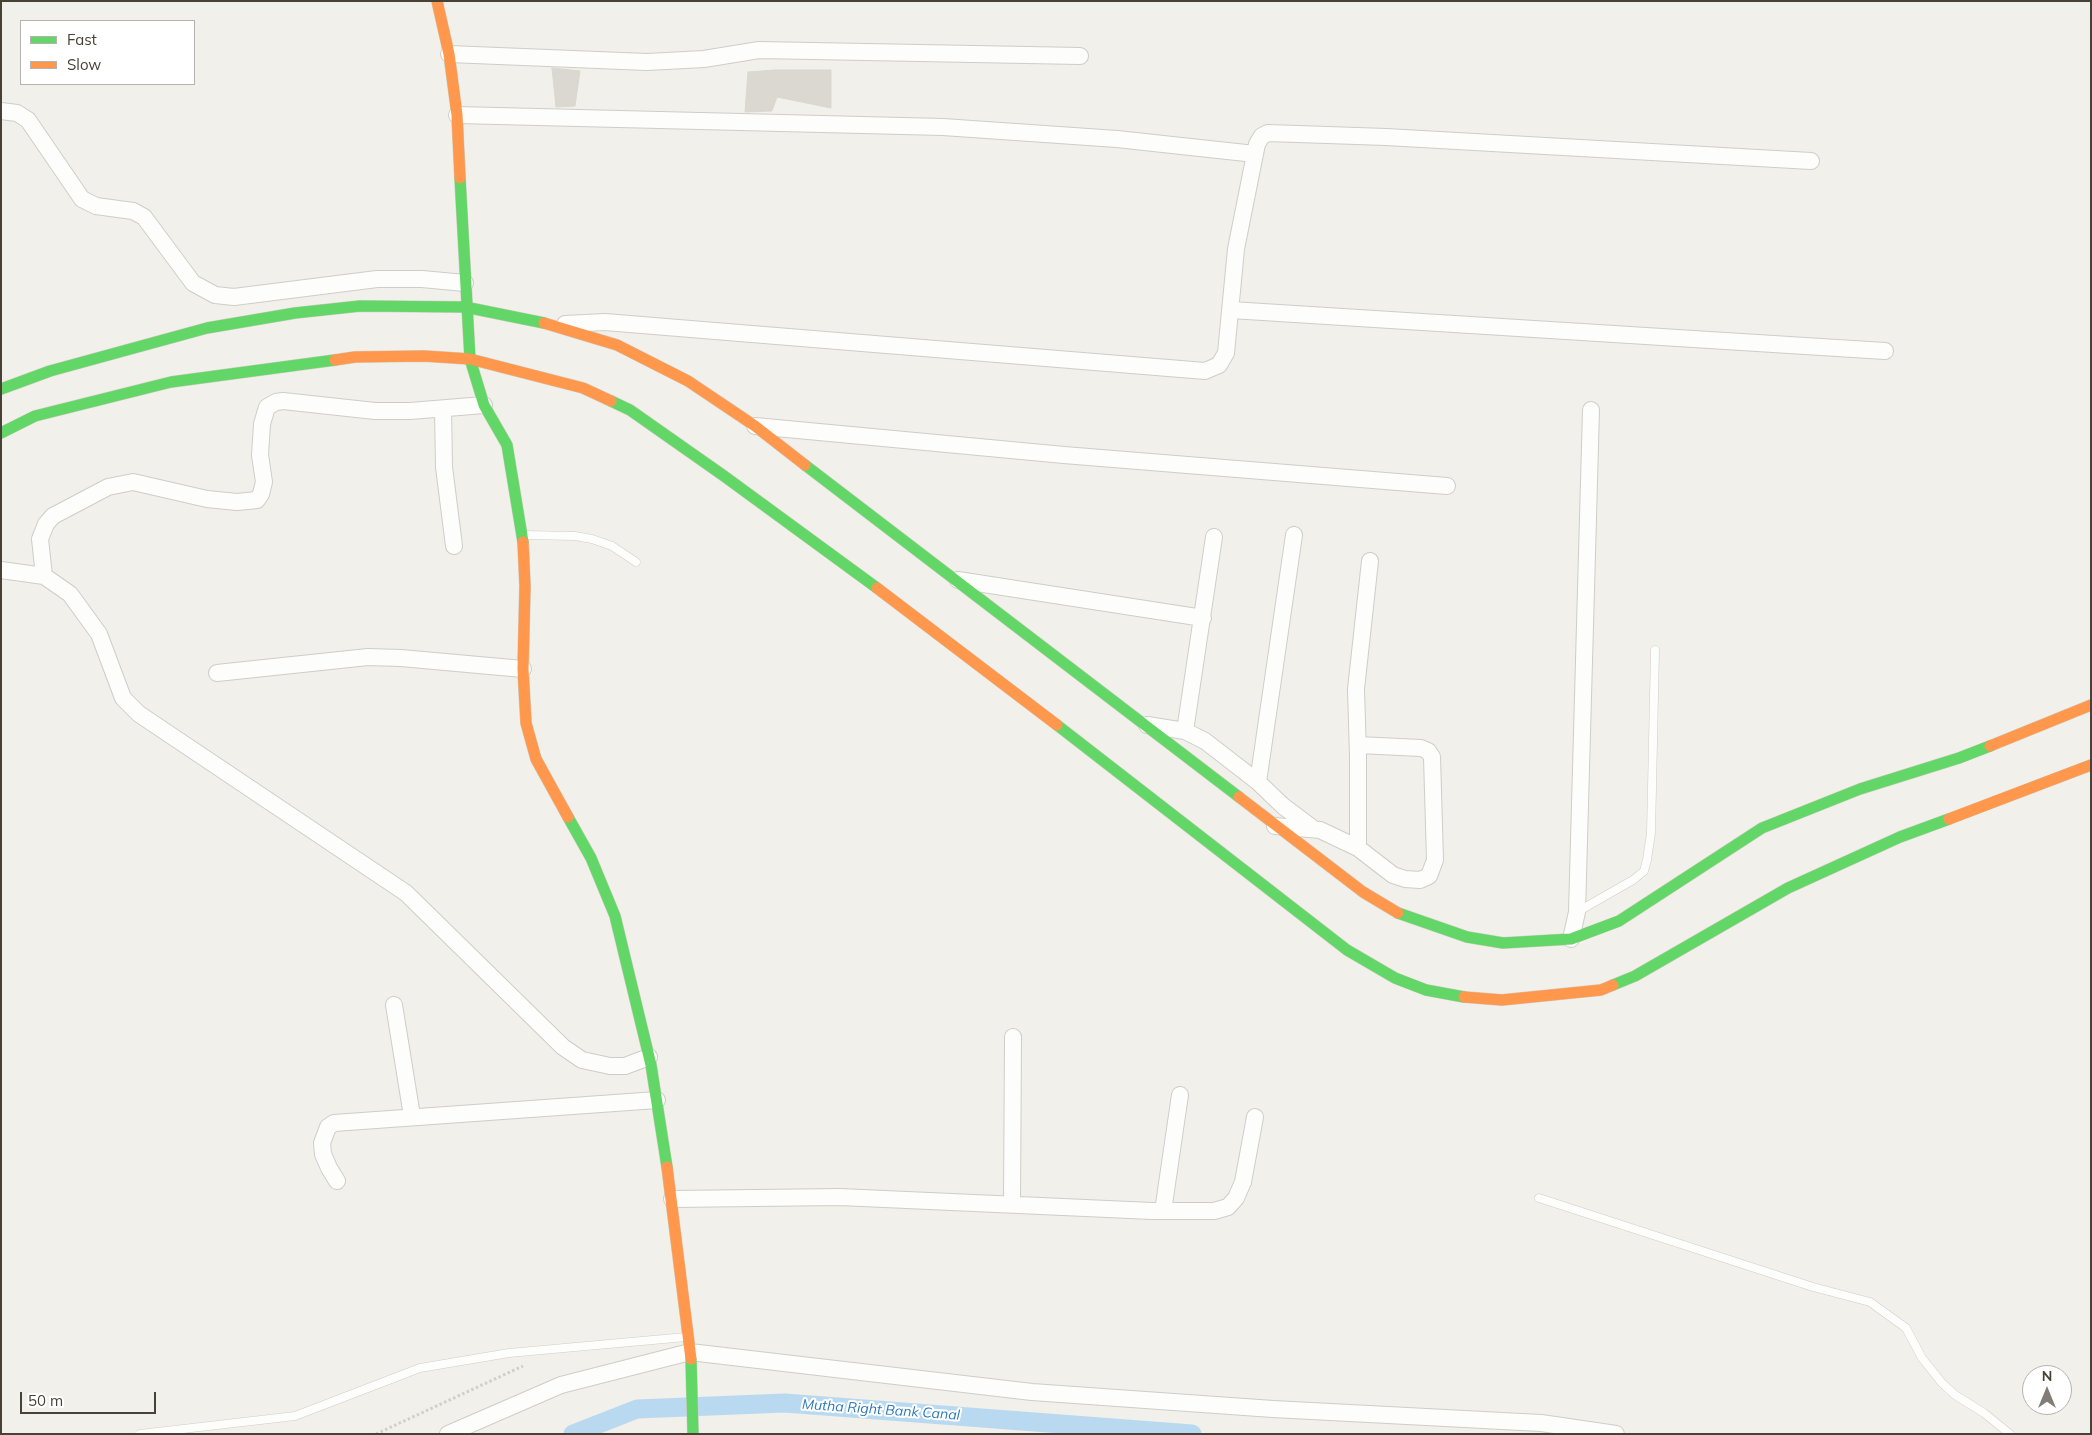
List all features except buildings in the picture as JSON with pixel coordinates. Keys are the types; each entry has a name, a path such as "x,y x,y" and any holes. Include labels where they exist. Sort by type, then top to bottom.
{"street":[{"path":"437,1 449,54 456,114 466,313 470,355 484,406 507,445 523,535 525,586 523,669 526,723 536,759 591,858 615,916 649,1057 672,1199 693,1372 693,1434"},
{"path":"449,54 647,62 704,59 744,51 778,50 1080,56"},
{"path":"1,111 17,113 28,120 82,199 96,206 133,211 144,217 193,282 215,295 234,297 377,279 422,279 465,283"},
{"path":"456,114 943,127 1117,139 1255,154"},
{"path":"553,325 605,322 1205,371 1213,369 1223,360 1229,341 1236,249 1255,154 1262,136 1277,132 1669,151 1811,161"},
{"path":"1,389 98,357 217,326 295,313 360,306 466,313 553,325 617,345 688,381 755,426 1363,892 1402,915 1467,937 1502,943 1571,939 1619,921 1762,828 1860,788 1959,758 2091,705"},
{"path":"1231,310 1885,351"},
{"path":"1,433 35,416 171,382 355,357 470,355 583,388 630,410 924,622 1347,950 1395,978 1426,990 1456,996 1502,1000 1600,990 1635,976 1772,897 1900,836 2091,764"},
{"path":"44,576 40,539 46,524 53,516 108,487 133,482 207,499 238,502 257,500 261,494 264,482 260,455 262,424 268,407 276,402 283,401 375,412 484,406"},
{"path":"443,409 444,467 454,546"},
{"path":"1571,939 1577,912 1591,410"},
{"path":"755,426 1064,455 1447,486"},
{"path":"1258,782 1294,535"},
{"path":"1185,731 1214,537"},
{"path":"1358,848 1356,689 1370,561"},
{"path":"1,570 44,576 70,594 98,634 123,698 139,714 270,804 406,893 563,1047 582,1060 610,1066 625,1066 649,1057"},
{"path":"954,580 1203,618"},
{"path":"217,673 368,657 402,658 523,669"},
{"path":"1147,725 1185,731 1205,741 1258,782 1283,806 1311,828 1358,848 1393,875 1412,881 1429,876 1433,870 1435,860 1434,766 1428,751 1421,748 1358,745"},
{"path":"1275,826 1311,828"},
{"path":"394,1005 412,1116"},
{"path":"1012,1204 1013,1037"},
{"path":"1163,1211 1180,1095"},
{"path":"337,1181 323,1154 324,1135 328,1127 344,1121 657,1100"},
{"path":"672,1199 840,1197 1163,1211 1214,1211 1228,1207 1236,1198 1243,1182 1255,1117"},
{"path":"448,1434 561,1385 689,1344 1032,1392 1283,1410 1541,1424 1616,1434"}],"lane":[{"path":"523,535 575,536 592,539 612,546 636,562"},
{"path":"1577,912 1633,880 1644,871 1651,833 1655,650"},
{"path":"1540,1198 1813,1287 1870,1302 1906,1328 1922,1358 1954,1395 1984,1413 2010,1434"},
{"path":"140,1434 295,1416 420,1368 509,1353 689,1344"}],"path":[{"path":"376,1434 524,1365"}],"waterway":[{"name":"Mutha Right Bank Canal","path":"573,1434 637,1409 785,1403 1192,1434"}],"traffic: fast":[{"path":"460,178 470,359 484,405 507,445 523,542"},
{"path":"1,389 50,371 207,328 295,313 360,306 465,307 544,323"},
{"path":"1,433 35,416 171,382 335,360"},
{"path":"611,401 630,410 724,476 877,588"},
{"path":"805,465 1239,797"},
{"path":"1057,725 1347,950 1395,978 1426,990 1464,997"},
{"path":"1398,913 1467,937 1503,943 1571,939 1619,921 1762,828 1860,789 1959,758 1990,746"},
{"path":"568,817 591,858 615,916 651,1065 667,1167"},
{"path":"1613,985 1635,976 1788,888 1900,837 1949,819"},
{"path":"691,1359 693,1434"}],"traffic: slow":[{"path":"437,1 449,54 457,115 460,178"},
{"path":"544,323 617,345 688,381 755,426 805,465"},
{"path":"335,360 355,357 424,356 470,359 583,388 611,401"},
{"path":"523,542 525,586 523,669 526,723 536,759 568,817"},
{"path":"877,588 1057,725"},
{"path":"1990,746 2091,705"},
{"path":"1949,819 2091,765"},
{"path":"1239,797 1363,892 1398,913"},
{"path":"1464,997 1502,1000 1601,990 1613,985"},
{"path":"667,1167 691,1359"}]}
